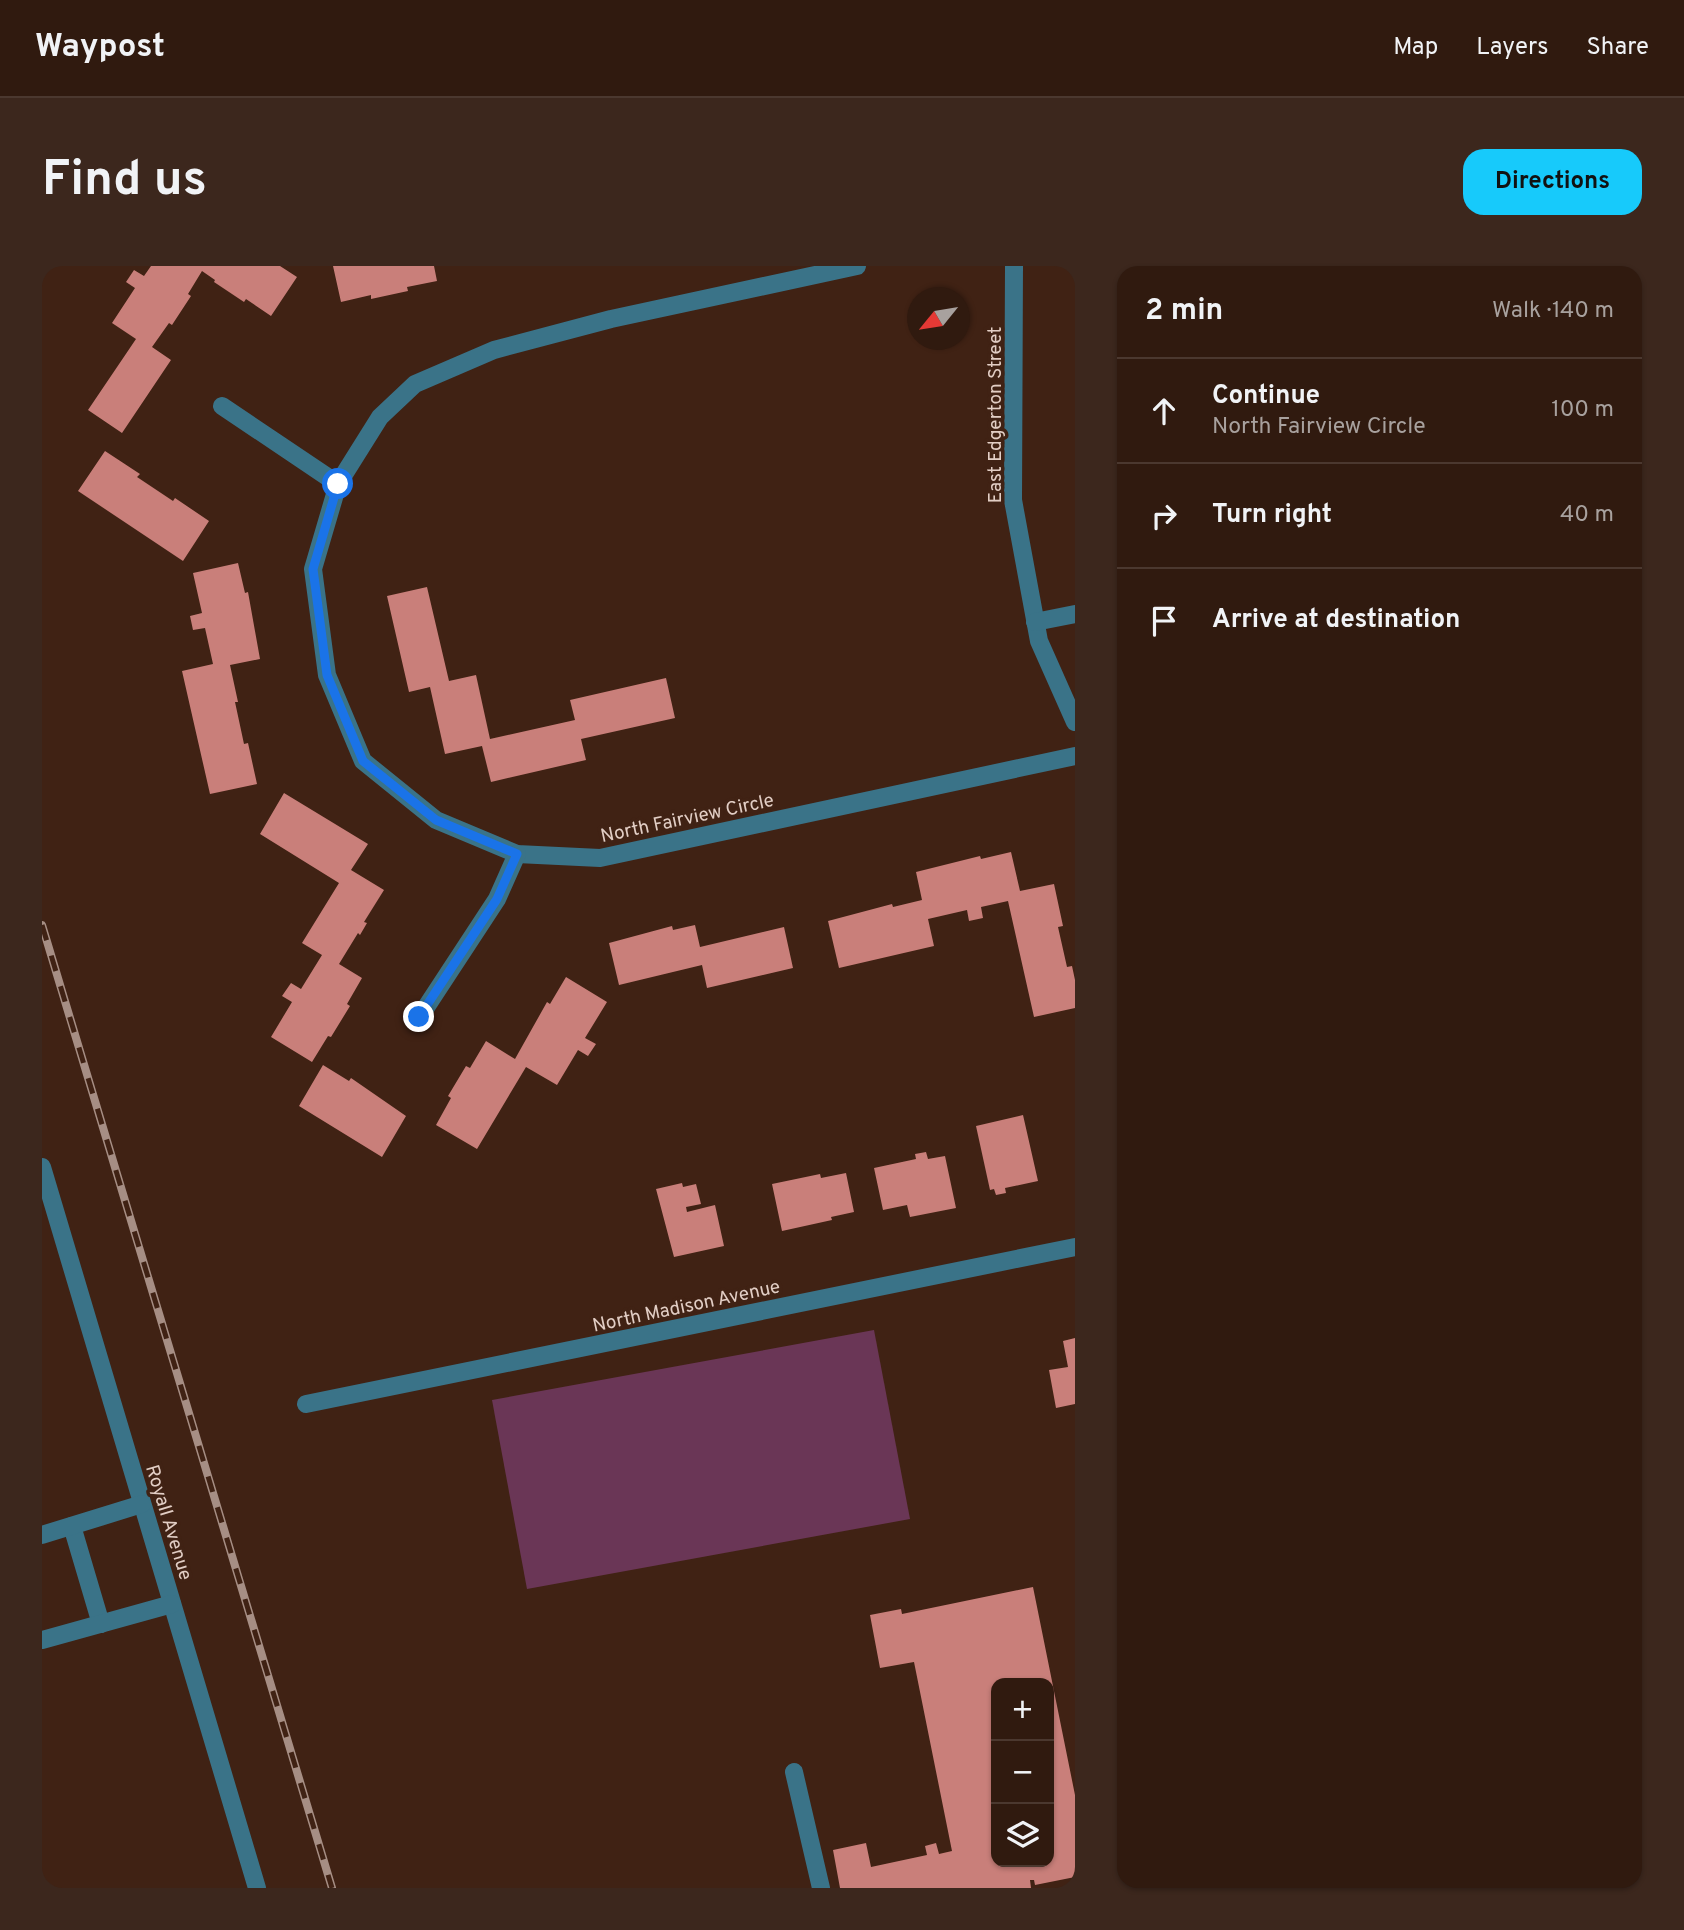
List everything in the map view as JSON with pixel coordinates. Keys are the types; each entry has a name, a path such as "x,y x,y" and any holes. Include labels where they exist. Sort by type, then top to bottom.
{"street":[{"name":"North Fairview Circle","path":"856,266 611,320 495,350 415,384 380,417 338,484 313,569 327,675 363,761 436,820 517,854 600,858 1075,755"},
{"name":"East Edgerton Street","path":"1014,266 1013,500 1039,641 1075,722"},
{"path":"222,406 338,484"},
{"path":"1035,622 1075,614"},
{"path":"419,1017 497,899 517,854"},
{"name":"Royall Avenue","path":"42,1167 257,1888"},
{"name":"North Madison Avenue","path":"306,1405 1075,1247"},
{"path":"42,1535 142,1504"},
{"path":"72,1526 101,1624"},
{"path":"42,1640 172,1604"},
{"path":"794,1772 821,1888"}],"shaded area":[{"path":"874,1330 910,1519 527,1589 492,1400"}],"building":[{"path":"151,266 280,266 297,277 271,316 246,299 244,302 202,271 188,294 191,296 172,325 169,323 152,347 171,360 122,433 88,410 136,339 112,323 135,288 126,282 134,270 144,276"},
{"path":"333,266 434,266 437,281 407,287 408,291 341,302"},
{"path":"105,451 140,474 137,477 209,521 183,561 78,491"},
{"path":"238,563 245,593 248,592 260,659 230,665 244,744 248,743 257,784 210,794 182,671 213,664 205,628 193,630 190,616 202,613 193,573"},
{"path":"427,587 449,681 476,675 490,739 575,720 570,700 666,678 675,718 581,739 586,760 491,782 482,746 445,754 430,687 409,692 387,596"},
{"path":"284,793 368,844 351,870 384,890 364,922 367,923 360,935 358,933 339,964 362,978 347,1004 350,1006 312,1062 271,1037 292,1002 282,996 291,983 301,989 322,955 302,943 339,883 260,834"},
{"path":"1011,852 1020,891 1054,884 1063,926 1058,927 1067,967 1072,966 1075,980 1075,1008 1034,1017 1008,901 981,907 983,918 969,921 967,910 928,919 934,946 839,968 828,921 892,904 893,907 922,900 916,872 980,856 981,859"},
{"path":"695,925 700,947 784,927 793,968 707,988 702,965 619,985 609,943 672,926 673,930"},
{"path":"566,977 607,1002 585,1038 596,1044 588,1056 578,1050 557,1085 526,1067 477,1149 436,1125 451,1098 448,1096 466,1066 470,1068 486,1041 515,1059 547,1002 550,1004"},
{"path":"323,1065 349,1081 351,1078 406,1116 382,1157 299,1106"},
{"path":"1023,1115 1038,1181 1005,1188 1006,1193 996,1195 994,1189 990,1190 976,1126"},
{"path":"926,1152 928,1159 945,1156 956,1208 910,1217 907,1205 883,1210 874,1168 916,1159 915,1154"},
{"path":"846,1173 854,1212 831,1217 832,1220 782,1231 772,1184 820,1174 821,1178"},
{"path":"682,1183 683,1187 696,1184 701,1204 686,1207 687,1212 715,1205 724,1246 674,1257 656,1189"},
{"path":"1075,1338 1075,1404 1056,1408 1049,1370 1068,1367 1063,1341"},
{"path":"1033,1587 1051,1678 991,1678 991,1867 1054,1867 1054,1691 1075,1795 1075,1877 1035,1885 1034,1880 1030,1880 1031,1888 840,1888 833,1850 866,1843 871,1867 927,1855 925,1846 936,1843 939,1854 952,1851 914,1662 880,1668 870,1615 901,1609 902,1614"}],"railway":[{"path":"42,925 332,1888"}],"route":[{"path":"338,484 313,569 327,675 363,761 436,820 517,854 497,899 419,1017"}]}
